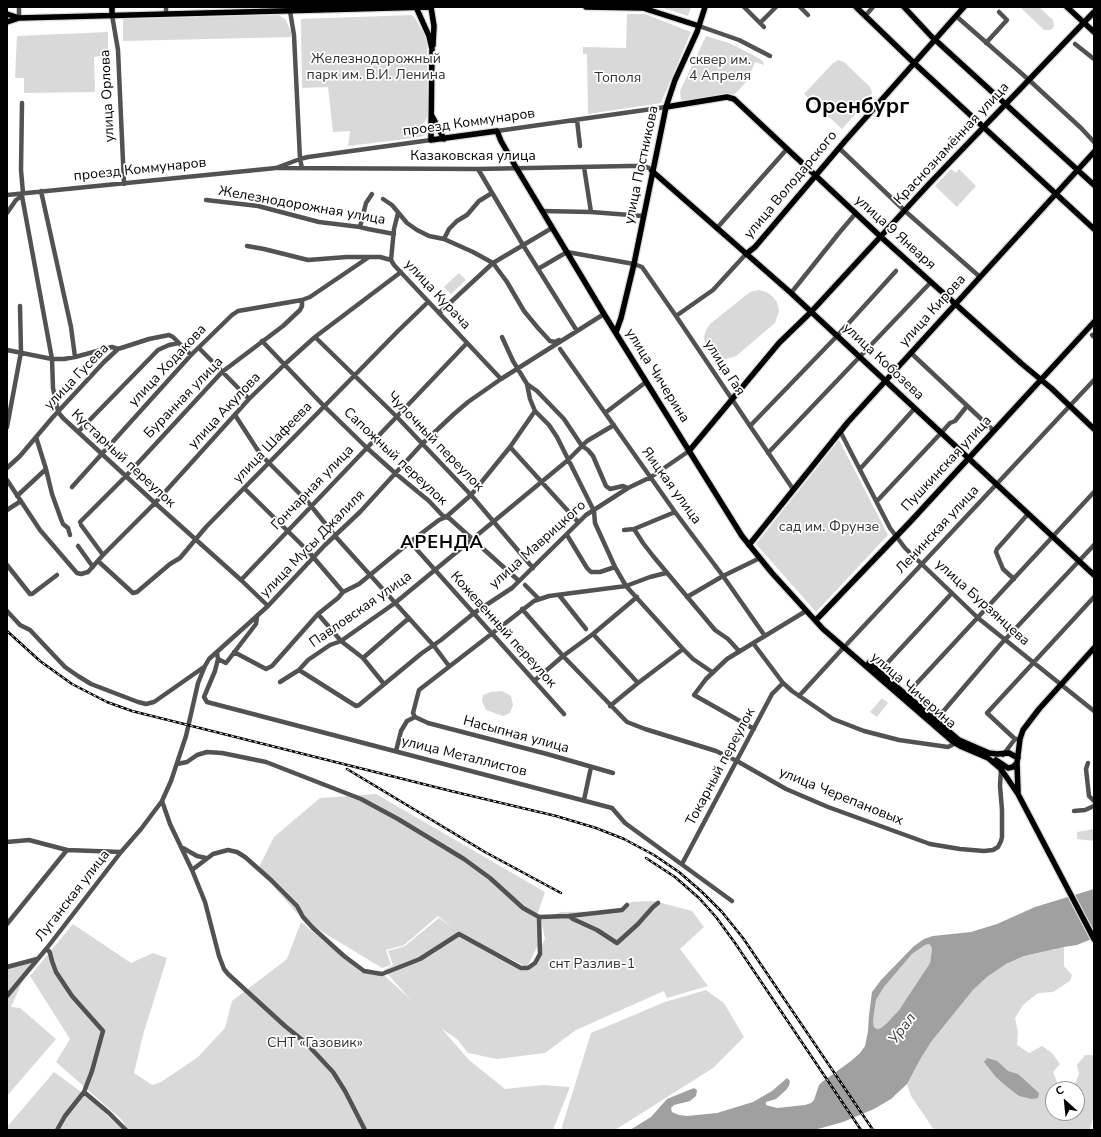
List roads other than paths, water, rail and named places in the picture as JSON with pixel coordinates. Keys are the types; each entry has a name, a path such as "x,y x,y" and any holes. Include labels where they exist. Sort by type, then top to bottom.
{"main road":[{"name":"улица Орлова","path":"112,7 112,15"},
{"path":"416,7 429,36 432,49 431,140"},
{"path":"7,22 19,18 274,9 290,11 430,7 433,18 434,41 432,49"},
{"path":"586,7 643,8 699,26"},
{"name":"улица Постникова","path":"616,332 621,318 634,264 666,107 675,80 699,26 705,7"},
{"path":"856,7 914,63 1094,229"},
{"path":"904,7 935,40 1094,185"},
{"name":"улица Володарского","path":"746,254 755,247 839,148 964,7"},
{"path":"1067,7 1094,32"},
{"name":"Краснознамённая улица","path":"732,400 768,355 811,312 1005,104 1094,12"},
{"path":"7,14 19,18"},
{"path":"421,19 427,22 433,18"},
{"name":"улица 9 Января","path":"666,107 727,97 734,99 881,237 1094,429"},
{"path":"432,116 444,139"},
{"name":"проезд Коммунаров","path":"431,140 497,131"},
{"name":"улица Чичерина","path":"497,131 500,140 604,314 688,451 749,545 823,629 879,672 964,743 1003,760"},
{"name":"улица Кирова","path":"749,545 840,431 1094,152"},
{"name":"улица Кобозева","path":"652,172 791,293 1094,575"},
{"name":"Пушкинская улица","path":"816,620 896,537 1094,322"},
{"name":"улица Маврицкого","path":"688,451 732,400"},
{"name":"улица Чичерина","path":"846,646 956,743 992,760 1003,760"},
{"path":"1018,794 1018,739 1030,720 1094,648"},
{"path":"1003,760 1013,754 1018,761"},
{"path":"1003,760 1008,768 1013,767 1018,761"},
{"path":"1003,760 1018,794 1094,939"}],"street":[{"path":"19,7 19,18"},
{"path":"166,7 166,14"},
{"path":"744,7 762,25 776,7"},
{"path":"800,7 808,15"},
{"path":"865,16 873,7"},
{"path":"290,11 294,35 300,159 302,168"},
{"path":"986,43 1007,20 999,12"},
{"name":"улица Орлова","path":"112,15 119,54 124,184"},
{"path":"956,16 1029,80 1094,142"},
{"path":"699,26 739,40 770,56"},
{"path":"1075,44 1094,59"},
{"name":"Кустарный переулок","path":"22,103 22,194 52,359 52,388 58,412 154,503 268,606"},
{"name":"проезд Коммунаров","path":"497,131 666,107"},
{"path":"577,120 580,146"},
{"name":"проезд Коммунаров","path":"276,168 300,159 431,140"},
{"path":"839,148 905,211 980,277"},
{"path":"717,228 787,149"},
{"name":"Казаковская улица","path":"302,168 478,170 642,166 649,168 652,172"},
{"path":"584,167 591,212"},
{"name":"проезд Коммунаров","path":"7,195 276,168 302,168"},
{"path":"383,199 392,205 407,223 417,230 429,236 444,239 493,263 507,282 524,311 550,341 555,342 576,330 478,170"},
{"name":"улица Гусева","path":"41,191 71,328 75,357"},
{"path":"444,239 449,229 457,221 466,215 479,201 492,193"},
{"path":"7,213 22,194"},
{"path":"360,226 366,203 372,194"},
{"name":"Железнодорожная улица","path":"206,200 258,206 319,222 360,226 394,234"},
{"path":"542,211 591,212 643,216"},
{"name":"улица Курача","path":"398,213 391,260 394,265 501,379"},
{"path":"791,293 838,233 856,213"},
{"path":"439,313 493,263 552,228"},
{"path":"247,246 308,260 348,257 380,257 391,260"},
{"path":"538,269 567,252 634,264"},
{"name":"улица Володарского","path":"676,316 713,290 746,254"},
{"path":"302,300 310,297 369,257"},
{"name":"улица Гая","path":"634,264 645,270 793,488"},
{"path":"750,426 837,336 896,271"},
{"name":"улица Акулова","path":"21,501 40,530 77,573 85,573 93,567 154,503 249,399 285,364 315,337 401,272"},
{"path":"768,453 931,282"},
{"name":"Буранная улица","path":"103,555 80,524 222,372 283,326 300,310 302,300"},
{"name":"улица Ходакова","path":"72,487 192,355 232,315 238,311 302,300"},
{"name":"улица Шафеева","path":"98,561 131,592 137,592 170,564 180,558 206,527 428,302"},
{"path":"7,426 21,352 20,306"},
{"name":"улица Мусы Джалиля","path":"121,852 132,841 162,801 178,764 198,683 204,666 209,659 257,617 360,512 422,444 468,402 576,330 604,314"},
{"name":"улица Гусева","path":"7,468 20,456 104,362 118,349 149,339 169,335 173,336 179,343"},
{"name":"Чулочный переулок","path":"315,337 397,417 471,495 533,568"},
{"path":"502,337 517,369 528,384 537,391 564,419 573,430 582,446 593,456 608,488 610,489 623,486 628,488"},
{"name":"Сапожный переулок","path":"262,341 324,406 367,448 429,501 444,516 449,518 519,581"},
{"path":"78,432 158,350 169,345 179,343 192,355"},
{"name":"Гончарная улица","path":"241,580 467,343"},
{"path":"7,350 52,359 75,357 112,347 118,349"},
{"path":"199,348 249,399"},
{"name":"Яицкая улица","path":"560,349 765,636"},
{"path":"911,353 994,431"},
{"name":"Ленинская улица","path":"799,696 1094,380"},
{"path":"605,413 646,382"},
{"path":"528,384 530,399 535,411 549,425 557,437 594,511 595,523 615,567 626,586 683,649 693,659 712,672"},
{"path":"877,501 950,423 955,422 967,406"},
{"path":"860,469 915,408"},
{"path":"234,652 266,669 269,668 291,646 318,614 338,598 343,592 359,584 471,495 510,447 535,411"},
{"path":"235,415 257,449 311,505 335,536 434,646 449,666"},
{"name":"Павловская улица","path":"280,682 299,670 308,660 330,645 341,641 395,603 541,483 593,437 614,425"},
{"name":"улица Бурзянцева","path":"840,431 896,537 905,548 978,618 1093,708"},
{"path":"36,437 52,494 63,524 68,528 70,535"},
{"path":"510,447 541,483 578,522"},
{"name":"улица Маврицкого","path":"299,670 356,706 359,705 474,613 512,588 586,515 628,488 651,477 688,451"},
{"path":"17,496 46,469"},
{"path":"7,480 21,501 7,510"},
{"path":"244,488 308,552 343,592"},
{"path":"906,696 1094,492"},
{"path":"624,530 634,529 675,512"},
{"path":"1014,579 1003,569 996,552 1028,514"},
{"path":"586,515 595,523"},
{"path":"634,529 666,573 714,630 728,640 739,651"},
{"path":"567,535 591,572 600,572 615,567"},
{"name":"Кожевенный переулок","path":"410,542 564,714"},
{"path":"935,720 1006,640 1094,545"},
{"path":"78,546 93,567"},
{"path":"687,597 723,576 760,558"},
{"path":"7,565 30,594 58,575"},
{"path":"396,751 401,731 407,722 414,716 413,713 420,690 534,601 549,596 626,586 666,573"},
{"path":"525,585 539,599"},
{"path":"879,672 952,593"},
{"path":"559,595 586,629"},
{"path":"534,681 637,597"},
{"path":"1003,760 1018,739 987,713 1094,597"},
{"name":"улица Черепановых","path":"522,609 563,656 627,722 716,751 737,761 786,789 828,807 930,844 984,851 996,849 1001,841 1002,810 1000,786 1003,760"},
{"path":"7,611 20,625 30,630 65,667 91,684 138,702 146,704 154,702 204,666"},
{"path":"754,729 694,695 712,672 727,659 806,611"},
{"path":"318,614 341,641 362,658 384,684"},
{"path":"216,653 218,659 226,663 256,624 257,617"},
{"path":"362,658 409,618"},
{"path":"593,634 638,683"},
{"path":"753,643 783,683 799,696 833,719 864,731 899,740 948,747 956,743"},
{"path":"610,706 683,649"},
{"name":"улица Металлистов","path":"218,659 204,697 206,702 612,808 625,823 732,901"},
{"name":"Токарный переулок","path":"682,864 772,694 783,683"},
{"name":"Насыпная улица","path":"414,716 428,723 613,773"},
{"path":"178,764 187,762 207,752 222,753 266,762 361,799 398,819 464,859 490,878 523,908 538,917 569,916 622,910 627,905"},
{"path":"1088,763 1086,769 1089,796 1094,801"},
{"path":"584,800 591,767"},
{"path":"162,801 170,824 192,870 205,902 222,964 228,974 306,1043 333,1072 345,1091 365,1130"},
{"path":"1074,811 1085,810 1094,806"},
{"name":"Луганская улица","path":"7,842 29,840 67,850 121,852"},
{"path":"182,848 197,856 206,858"},
{"path":"7,924 67,850"},
{"path":"192,870 206,858 219,851 228,850 237,852 245,857 271,880 297,906 303,917 324,939 359,968 364,971 382,974 420,959 459,934 521,968 528,968 535,963 540,954 538,917"},
{"name":"Луганская улица","path":"7,996 121,852"},
{"path":"569,916 597,930 617,943 658,903"},
{"path":"46,948 50,954 56,972 72,996 103,1031 92,1071 84,1092 65,1116 57,1130"},
{"path":"7,967 37,959"},
{"path":"84,1092 109,1113 126,1130"}],"water":[{"name":"Урал","path":"1094,889 1094,938 1077,945 1024,956 1006,964 987,977 973,990 931,1042 907,1084 891,1099 874,1109 843,1122 814,1130 630,1130 651,1117 667,1099 694,1088 697,1090 696,1096 690,1101 674,1105 671,1108 672,1112 687,1116 717,1113 753,1102 772,1091 787,1078 790,1081 786,1090 776,1099 766,1102 766,1105 777,1108 811,1103 814,1100 819,1085 851,1061 865,1046 872,992 881,980 914,946 924,939 933,936 971,932 997,924 1035,907","holes":["929,944 931,946 930,963 899,1010 881,1028 877,1029 874,1027 873,1022 876,1000 884,987 912,954 925,945"]},
{"path":"987,1058 997,1061 1008,1071 1018,1074 1039,1093 1038,1098 1032,1099 1019,1096 1006,1086 996,1077 984,1062"}],"railway":[{"path":"7,631 40,661 72,684 107,702 132,711 556,816 596,828 624,839 654,855 679,872 702,892 722,912 743,938 873,1130"},
{"path":"347,769 485,852 561,893"},
{"path":"646,858 675,877 699,898 716,917 861,1130"}],"district":[{"name":"Оренбург","path":"857,108"},
{"name":"АРЕНДА","path":"442,544"}],"park label":[{"name":"Железнодорожный парк им. В.И. Ленина","path":"376,68"},
{"name":"сквер им. 4 Апреля","path":"720,70"},
{"name":"Тополя","path":"618,79"},
{"name":"сад им. Фрунзе","path":"829,528"},
{"name":"снт Разлив-1","path":"592,965"},
{"name":"СНТ «Газовик»","path":"315,1044"}]}
